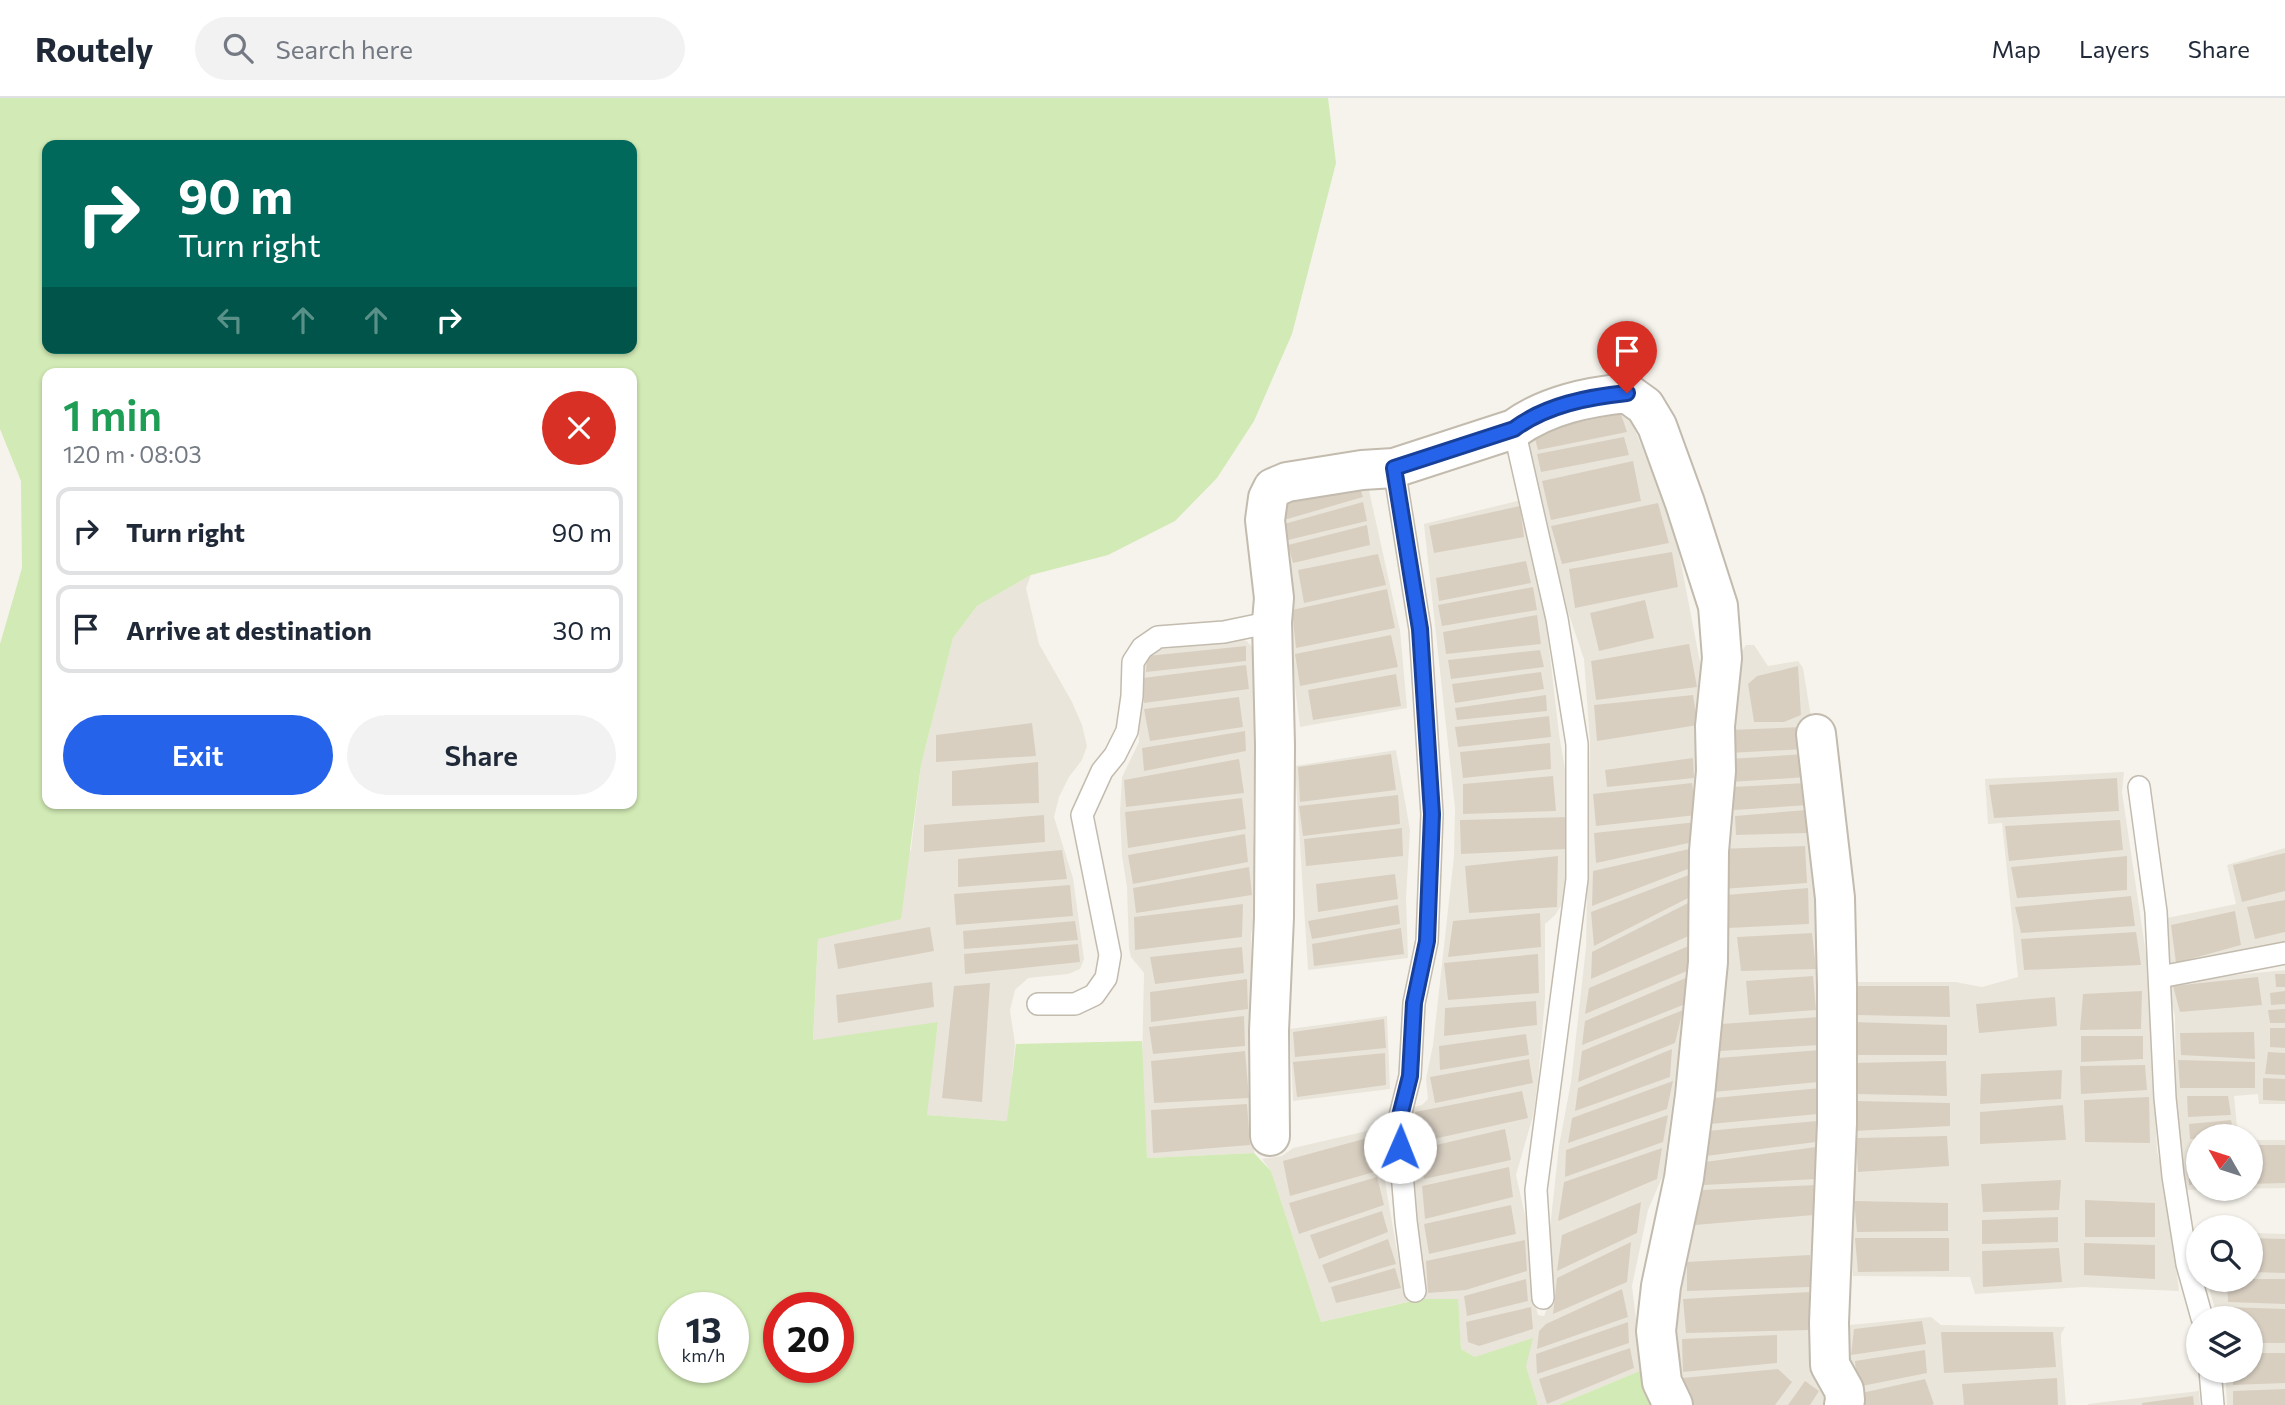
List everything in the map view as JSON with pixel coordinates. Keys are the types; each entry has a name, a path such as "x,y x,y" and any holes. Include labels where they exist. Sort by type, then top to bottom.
{"street":[{"path":"1270,1136 1269,1031 1274,917 1275,745 1272,622 1274,598 1265,520 1268,498 1273,488 1287,482 1362,470 1394,468 1514,429 1567,403 1627,393 1645,406 1657,426 1685,503 1718,606 1723,658 1715,726 1716,771 1709,851 1708,962 1684,1178 1661,1286 1656,1331 1662,1382 1673,1405"},
{"path":"1816,734 1835,898 1837,974 1837,1123 1829,1324 1830,1365 1843,1390 1844,1405"}],"lane":[{"path":"1514,429 1557,619 1578,757 1576,892 1536,1189 1544,1298"},
{"path":"1394,468 1420,629 1432,814 1427,941 1414,1003 1410,1076 1398,1124 1415,1291"},
{"path":"1038,1004 1075,1004 1094,995 1106,978 1110,955 1083,816 1102,771 1115,755 1127,731 1132,696 1132,662 1142,648 1158,637 1224,632 1272,622"},
{"path":"2139,787 2156,912 2165,1098 2173,1176 2188,1264 2199,1306"},
{"path":"2160,977 2285,953"},
{"path":"2211,1383 2213,1405"}],"shaded area":[{"path":"1614,406 1629,415 1663,500 1678,548 1704,683 1696,944 1663,1175 1648,1210 1632,1286 1642,1370 1558,1405 1538,1405 1526,1366 1475,1357 1461,1349 1457,1300 1421,1299 1423,1292 1410,1118 1414,1107 1422,1105 1428,1099 1426,1079 1433,1045 1454,856 1455,808 1424,524 1521,500 1545,613 1559,734 1573,815 1562,904 1545,924 1545,998 1538,1081 1533,1116 1516,1175 1530,1238 1534,1300 1538,1315 1544,1316 1552,1268 1550,1228 1559,1146 1571,1082 1586,947 1590,742 1584,659 1567,609 1527,441 1528,431"},
{"path":"1368,486 1400,630 1407,708 1300,727 1281,496"},
{"path":"1031,575 1026,588 1039,644 1072,702 1087,746 1082,760 1059,797 1054,817 1073,878 1084,959 1080,969 1068,974 1028,978 1015,990 1010,1010 1015,1044 1008,1121 926,1115 938,1023 813,1041 818,939 911,850 921,765 953,638 977,606"},
{"path":"1241,639 1252,647 1255,692 1253,832 1257,898 1251,935 1254,1153 1147,1158 1142,1066 1144,973 1131,957 1129,948 1120,812 1122,777 1139,742 1140,665 1149,651"},
{"path":"1746,645 1754,645 1768,666 1798,661 1803,668 1811,717 1840,1405 1683,1405 1675,1343 1732,691 1740,674 1740,654"},
{"path":"1396,750 1410,830 1406,898 1408,958 1308,970 1295,766"},
{"path":"2124,772 2122,792 2148,968 2157,1151 2167,1191 2179,1291 2083,1287 1975,1294 1970,1277 1853,1276 1848,1202 1853,982 1955,982 1982,987 2018,977 2002,823 1988,824 1985,779"},
{"path":"2285,848 2285,944 2172,968 2167,918 2236,904 2227,865"},
{"path":"2285,970 2285,1104 2259,1104 2258,1094 2234,1096 2237,1124 2186,1124 2186,1190 2176,1090 2175,1016 2168,989 2176,981"},
{"path":"1387,1016 1390,1089 1293,1101 1290,1029"},
{"path":"1376,1129 1404,1292 1411,1301 1321,1322 1271,1171 1262,1159 1282,1156 1293,1148"},
{"path":"2263,1140 2285,1140 2285,1188 2263,1188"},
{"path":"2263,1233 2285,1234 2285,1405 2227,1405 2226,1383 2263,1383 2263,1306 2214,1306 2210,1292 2263,1292"},
{"path":"1931,1317 1941,1325 2065,1327 2061,1341 2066,1405 1848,1405 1850,1325"},
{"path":"2199,1391 2200,1405 2088,1405 2088,1404"}],"green space":[{"path":"0,98 1328,98 1336,163 1292,334 1254,421 1217,478 1175,521 1108,555 1031,575 977,606 953,638 921,765 901,919 818,939 813,1040 938,1022 927,1115 1007,1121 1016,1044 1142,1041 1147,1158 1254,1153 1271,1171 1321,1322 1421,1299 1458,1299 1461,1349 1475,1357 1533,1338 1526,1366 1538,1405 0,1405 0,644 22,568 21,481 0,429"},
{"path":"1642,1370 1658,1405 1558,1405"}],"building":[{"path":"1621,414 1627,432 1538,450 1533,431"},
{"path":"1624,437 1629,455 1541,472 1537,454"},
{"path":"1633,461 1641,501 1551,520 1542,481"},
{"path":"1358,482 1363,497 1284,520 1281,500"},
{"path":"1363,502 1367,521 1288,540 1284,524"},
{"path":"1658,503 1669,543 1562,564 1551,526"},
{"path":"1520,506 1524,537 1434,553 1429,526"},
{"path":"1367,525 1370,545 1293,563 1288,545"},
{"path":"1672,552 1678,587 1575,608 1569,569"},
{"path":"1378,554 1386,585 1304,603 1298,570"},
{"path":"1526,561 1531,583 1439,601 1436,578"},
{"path":"1533,587 1537,610 1442,626 1438,605"},
{"path":"1387,589 1395,628 1296,648 1292,610"},
{"path":"1645,600 1654,638 1599,651 1590,613"},
{"path":"1537,615 1541,644 1446,654 1443,632"},
{"path":"1391,635 1398,667 1300,686 1295,654"},
{"path":"1689,644 1697,687 1596,700 1591,661"},
{"path":"1246,646 1246,661 1146,672 1147,656"},
{"path":"1540,650 1544,667 1451,679 1448,660"},
{"path":"1246,665 1249,689 1144,703 1143,678"},
{"path":"1798,666 1801,715 1784,722 1754,722 1748,684 1757,676"},
{"path":"1541,672 1544,689 1455,703 1452,684"},
{"path":"1396,674 1401,706 1313,720 1308,690"},
{"path":"1546,695 1547,711 1457,720 1455,708"},
{"path":"1693,695 1698,725 1597,741 1594,705"},
{"path":"1239,697 1243,727 1150,741 1144,709"},
{"path":"1549,716 1551,737 1458,747 1455,727"},
{"path":"1032,723 1036,756 936,762 936,735"},
{"path":"1802,727 1804,749 1729,753 1728,730"},
{"path":"1245,731 1246,751 1144,771 1142,748"},
{"path":"1550,743 1551,769 1463,778 1460,752"},
{"path":"1391,754 1396,790 1300,802 1298,767"},
{"path":"1805,754 1807,777 1730,782 1730,759"},
{"path":"1693,758 1694,778 1607,787 1605,770"},
{"path":"1239,759 1244,793 1126,807 1124,780"},
{"path":"1038,762 1039,803 952,806 952,771"},
{"path":"1553,776 1556,811 1463,814 1463,784"},
{"path":"2117,778 2119,811 1994,818 1989,785"},
{"path":"1692,783 1697,815 1596,826 1593,794"},
{"path":"1807,783 1809,805 1734,810 1732,787"},
{"path":"1398,795 1400,824 1303,836 1299,806"},
{"path":"1242,798 1246,829 1128,848 1125,812"},
{"path":"1806,810 1809,833 1736,835 1735,816"},
{"path":"1044,815 1045,842 924,852 924,825"},
{"path":"1568,817 1567,849 1461,854 1460,820"},
{"path":"2120,820 2123,850 2009,861 2005,826"},
{"path":"1697,822 1698,841 1596,863 1594,833"},
{"path":"1402,828 1403,856 1306,866 1304,839"},
{"path":"1245,834 1248,862 1133,884 1128,855"},
{"path":"1805,846 1807,883 1721,889 1718,849"},
{"path":"1698,847 1693,867 1592,906 1593,871"},
{"path":"1062,850 1067,879 958,887 958,859"},
{"path":"2285,853 2285,891 2242,902 2233,865"},
{"path":"1558,856 1557,907 1469,913 1465,866"},
{"path":"2127,856 2127,890 2017,898 2011,867"},
{"path":"1249,867 1252,895 1136,913 1133,888"},
{"path":"1694,873 1692,896 1594,946 1591,912"},
{"path":"1395,874 1398,899 1318,912 1316,884"},
{"path":"1070,885 1073,916 956,925 954,894"},
{"path":"1808,888 1809,924 1728,928 1726,895"},
{"path":"2131,896 2135,926 2021,933 2015,907"},
{"path":"1694,900 1691,935 1591,979 1592,952"},
{"path":"2285,900 2285,932 2255,939 2247,907"},
{"path":"1243,904 1242,937 1135,950 1134,917"},
{"path":"1398,905 1400,924 1312,939 1308,921"},
{"path":"2235,911 2241,945 2176,963 2171,925"},
{"path":"1540,913 1541,947 1448,957 1453,921"},
{"path":"1075,921 1078,940 964,949 963,931"},
{"path":"930,927 934,951 838,969 834,944"},
{"path":"1401,928 1404,954 1314,966 1312,944"},
{"path":"2136,932 2141,965 2024,970 2021,939"},
{"path":"1812,933 1816,969 1741,971 1737,937"},
{"path":"1078,944 1080,962 965,974 964,954"},
{"path":"1691,945 1687,971 1585,1014 1589,988"},
{"path":"1242,947 1244,973 1155,984 1150,957"},
{"path":"1538,954 1539,993 1448,1000 1444,963"},
{"path":"2275,974 2285,974 2285,987 2276,987"},
{"path":"1813,976 1816,1010 1749,1015 1746,981"},
{"path":"1688,977 1683,1005 1582,1045 1585,1021"},
{"path":"2258,977 2262,1005 2180,1012 2173,986"},
{"path":"1247,979 1248,1009 1151,1022 1150,992"},
{"path":"932,982 934,1007 838,1023 836,995"},
{"path":"990,983 982,1102 942,1098 954,986"},
{"path":"1858,986 1949,986 1950,1017 1856,1015"},
{"path":"2142,991 2141,1029 2080,1030 2083,994"},
{"path":"2285,991 2285,1004 2271,1005 2270,993"},
{"path":"2055,997 2057,1026 1979,1033 1976,1004"},
{"path":"1536,1001 1537,1025 1444,1036 1445,1008"},
{"path":"2285,1009 2285,1023 2270,1023 2268,1010"},
{"path":"1683,1010 1675,1043 1578,1082 1582,1051"},
{"path":"1244,1016 1245,1046 1153,1054 1149,1027"},
{"path":"1819,1017 1819,1045 1720,1051 1722,1024"},
{"path":"1384,1019 1386,1048 1295,1057 1293,1032"},
{"path":"1853,1022 1947,1025 1947,1055 1852,1055"},
{"path":"2270,1028 2285,1028 2285,1048 2270,1047"},
{"path":"2254,1032 2255,1059 2181,1055 2180,1033"},
{"path":"1526,1034 1529,1055 1440,1070 1439,1046"},
{"path":"2081,1036 2143,1036 2143,1059 2081,1062"},
{"path":"1672,1049 1670,1077 1575,1111 1578,1088"},
{"path":"1820,1050 1819,1082 1713,1092 1718,1058"},
{"path":"1245,1051 1249,1098 1154,1103 1151,1061"},
{"path":"2268,1052 2285,1053 2285,1075 2265,1074"},
{"path":"1385,1053 1386,1085 1297,1097 1293,1062"},
{"path":"1529,1059 1533,1083 1435,1103 1430,1077"},
{"path":"2178,1060 2255,1062 2255,1088 2180,1088"},
{"path":"1946,1061 1947,1096 1856,1094 1852,1063"},
{"path":"2145,1065 2147,1090 2081,1094 2080,1066"},
{"path":"2062,1070 2061,1099 1980,1104 1981,1074"},
{"path":"2263,1078 2285,1079 2285,1101 2263,1100"},
{"path":"1673,1081 1667,1109 1568,1143 1572,1118"},
{"path":"1821,1088 1818,1114 1710,1124 1714,1098"},
{"path":"1522,1091 1528,1118 1420,1142 1415,1112"},
{"path":"2187,1096 2228,1096 2231,1115 2188,1117"},
{"path":"2149,1097 2150,1143 2085,1142 2084,1100"},
{"path":"1854,1101 1950,1103 1950,1126 1854,1131"},
{"path":"1247,1104 1250,1145 1153,1153 1151,1110"},
{"path":"2063,1105 2066,1140 1980,1144 1980,1112"},
{"path":"1668,1115 1663,1142 1565,1177 1566,1150"},
{"path":"2231,1120 2232,1124 2189,1124"},
{"path":"1817,1121 1816,1142 1706,1156 1707,1131"},
{"path":"1505,1129 1511,1160 1424,1179 1419,1149"},
{"path":"1947,1136 1949,1166 1858,1172 1856,1138"},
{"path":"1371,1137 1381,1170 1290,1196 1283,1161"},
{"path":"2263,1145 2285,1145 2285,1183 2263,1184"},
{"path":"1816,1147 1817,1179 1704,1185 1705,1162"},
{"path":"1662,1148 1657,1179 1558,1221 1564,1182"},
{"path":"1509,1167 1513,1197 1425,1219 1422,1186"},
{"path":"1377,1177 1384,1205 1299,1234 1289,1203"},
{"path":"2061,1180 2059,1210 1983,1212 1981,1184"},
{"path":"1816,1185 1814,1215 1695,1225 1701,1190"},
{"path":"2085,1200 2155,1203 2155,1237 2085,1237"},
{"path":"1854,1201 1948,1203 1948,1231 1857,1232"},
{"path":"1641,1202 1637,1233 1557,1271 1562,1235"},
{"path":"1511,1205 1516,1234 1429,1254 1424,1224"},
{"path":"1382,1211 1388,1232 1319,1259 1310,1235"},
{"path":"2058,1217 2058,1242 1982,1244 1982,1220"},
{"path":"1855,1238 1949,1238 1949,1271 1858,1272"},
{"path":"2263,1238 2285,1239 2285,1273 2263,1272"},
{"path":"1388,1239 1396,1264 1329,1283 1322,1265"},
{"path":"1525,1240 1527,1271 1466,1290 1428,1293 1426,1261"},
{"path":"1631,1242 1627,1282 1553,1314 1557,1278"},
{"path":"2084,1243 2155,1245 2155,1279 2084,1275"},
{"path":"2059,1248 2062,1282 1983,1287 1982,1251"},
{"path":"1810,1255 1811,1287 1687,1291 1687,1262"},
{"path":"1395,1268 1401,1288 1336,1303 1331,1287"},
{"path":"1526,1279 1528,1301 1467,1316 1464,1296"},
{"path":"2263,1279 2285,1279 2285,1304 2228,1302 2228,1292 2263,1292"},
{"path":"1622,1289 1628,1317 1537,1349 1539,1331 1546,1324"},
{"path":"1809,1292 1809,1330 1686,1333 1683,1299"},
{"path":"1531,1307 1533,1329 1479,1346 1468,1342 1466,1322"},
{"path":"2263,1308 2285,1309 2285,1343 2263,1343"},
{"path":"1922,1321 1926,1344 1851,1355 1854,1329"},
{"path":"1628,1322 1629,1343 1537,1374 1536,1354"},
{"path":"1941,1332 2053,1332 2056,1367 1944,1373"},
{"path":"1777,1335 1777,1363 1683,1372 1682,1339"},
{"path":"1630,1348 1634,1368 1547,1404 1539,1379"},
{"path":"1925,1350 1927,1373 1857,1387 1855,1361"},
{"path":"2263,1353 2285,1353 2285,1383 2233,1385 2263,1383"},
{"path":"1778,1369 1792,1382 1775,1405 1694,1405 1682,1378"},
{"path":"2057,1378 2058,1405 1964,1405 1962,1384"},
{"path":"1925,1379 1934,1404 1932,1405 1854,1405 1857,1394"},
{"path":"1805,1381 1819,1391 1810,1405 1788,1405"},
{"path":"2285,1389 2285,1405 2233,1405 2233,1391"},
{"path":"2193,1396 2194,1405 2142,1405 2142,1403"}],"route":[{"path":"1400,1147 1398,1124 1410,1076 1414,1003 1427,941 1432,814 1420,629 1394,468 1514,429 1567,403 1627,393"}]}
